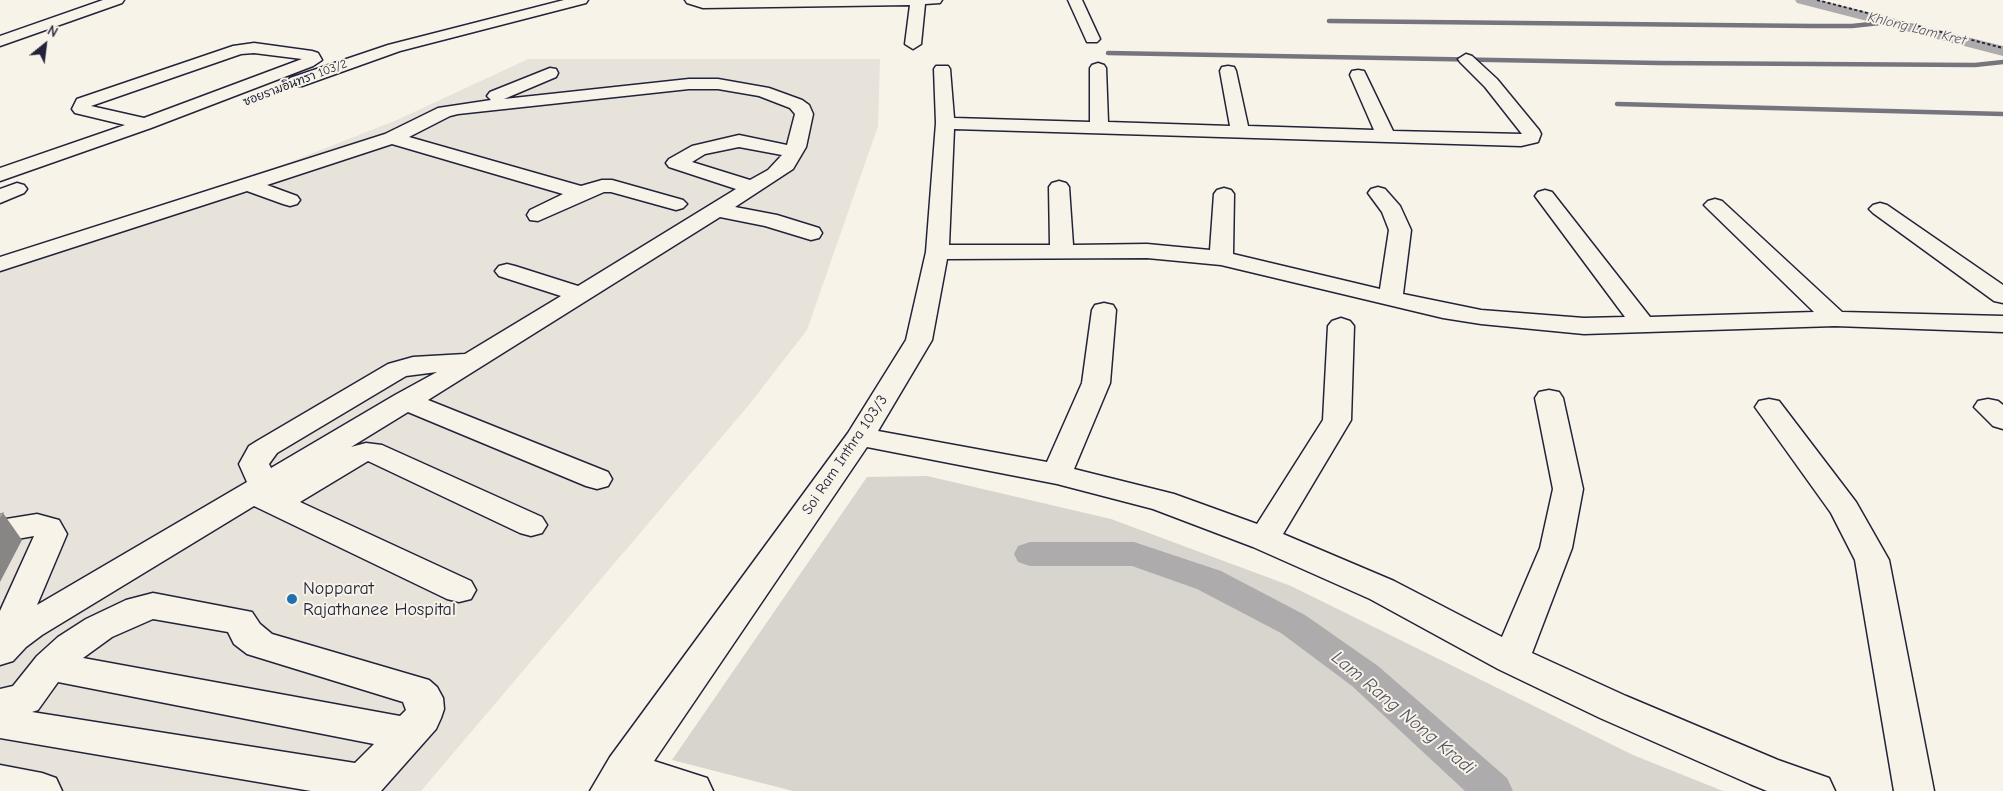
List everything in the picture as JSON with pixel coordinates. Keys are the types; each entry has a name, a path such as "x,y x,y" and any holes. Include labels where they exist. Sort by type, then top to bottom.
{"street":[{"path":"0,41 117,0"},
{"name":"ซอยรามอินทรา 103/2","path":"90,161 358,59 430,38 581,0"},
{"path":"692,0 708,4 935,0"},
{"path":"914,44 918,0"},
{"path":"1075,0 1092,39"},
{"path":"0,175 145,124 314,60 312,56 254,48 239,49 114,92 80,106 81,109 145,124"},
{"path":"945,123 1240,130 1386,136 1530,138 1532,134 1491,83 1466,59"},
{"path":"1098,68 1100,127"},
{"name":"Soi Ram Inthra 103/3","path":"617,780 860,437 920,340 937,252 945,123 942,69"},
{"path":"1228,70 1240,130"},
{"path":"469,107 550,73"},
{"path":"1358,75 1386,136"},
{"path":"0,264 392,138 444,112 469,107 689,84 734,86 775,95 803,109 802,124 794,152 781,170 750,187 471,362 405,401 264,494 30,626 13,637 0,650"},
{"path":"392,138 581,193"},
{"path":"750,187 676,164 699,150 739,141 794,152"},
{"path":"248,185 290,200"},
{"path":"538,215 581,193 602,186 612,186 676,204"},
{"path":"1059,187 1062,252"},
{"path":"1378,193 1392,211 1400,230 1390,299"},
{"path":"1220,258 1224,194"},
{"path":"1545,196 1643,324"},
{"path":"1715,205 1835,319"},
{"path":"1880,209 2003,296"},
{"path":"714,210 769,220 811,233"},
{"path":"937,252 1147,250 1220,258 1390,299 1481,317 1584,326 1835,319 2003,324"},
{"path":"507,271 579,294"},
{"path":"1057,474 1096,383 1104,310"},
{"path":"1264,539 1337,420 1341,326"},
{"path":"459,590 264,494 254,464 259,453 267,447 397,370 412,365 471,362"},
{"path":"1511,659 1556,548 1568,489 1549,398"},
{"path":"405,401 597,479"},
{"path":"1769,407 1845,509 1872,560 1914,791"},
{"path":"860,437 1057,474 1163,500 1264,539 1382,590 1511,659 1613,708 1764,772 1815,791"},
{"path":"264,494 356,455 372,452 531,525"},
{"path":"0,531 38,525 48,528 51,534 0,650"},
{"path":"153,606 240,621 247,634 260,644 420,693 425,702 424,713 408,734 358,787 7,713 50,666 82,639 138,609 153,606"},
{"path":"50,666 408,734"},
{"path":"617,780 693,791"},
{"path":"0,783 42,791"}],"path":[{"path":"1817,0 2003,48"}],"shaded area":[{"name":"Nopparat Rajathanee Hospital","path":"528,59 880,59 878,126 807,330 748,406 421,791 0,791 0,257 290,162 397,120"},
{"path":"927,476 1111,519 1291,586 1633,755 1723,791 793,791 672,760 867,477"}],"waterway":[{"name":"Khlong Lam Kret","path":"1802,0 2003,51"},
{"path":"1329,21 1811,26 1852,26 1889,22"},
{"path":"1108,53 1659,63 1975,65 2003,62"},
{"path":"1617,104 2003,114"},
{"name":"Lam Rang Nong Kradi","path":"1030,554 1134,554 1209,580 1293,624 1365,676 1493,791"}],"place":[{"name":"Nopparat Rajathanee Hospital","path":"292,599"}]}
